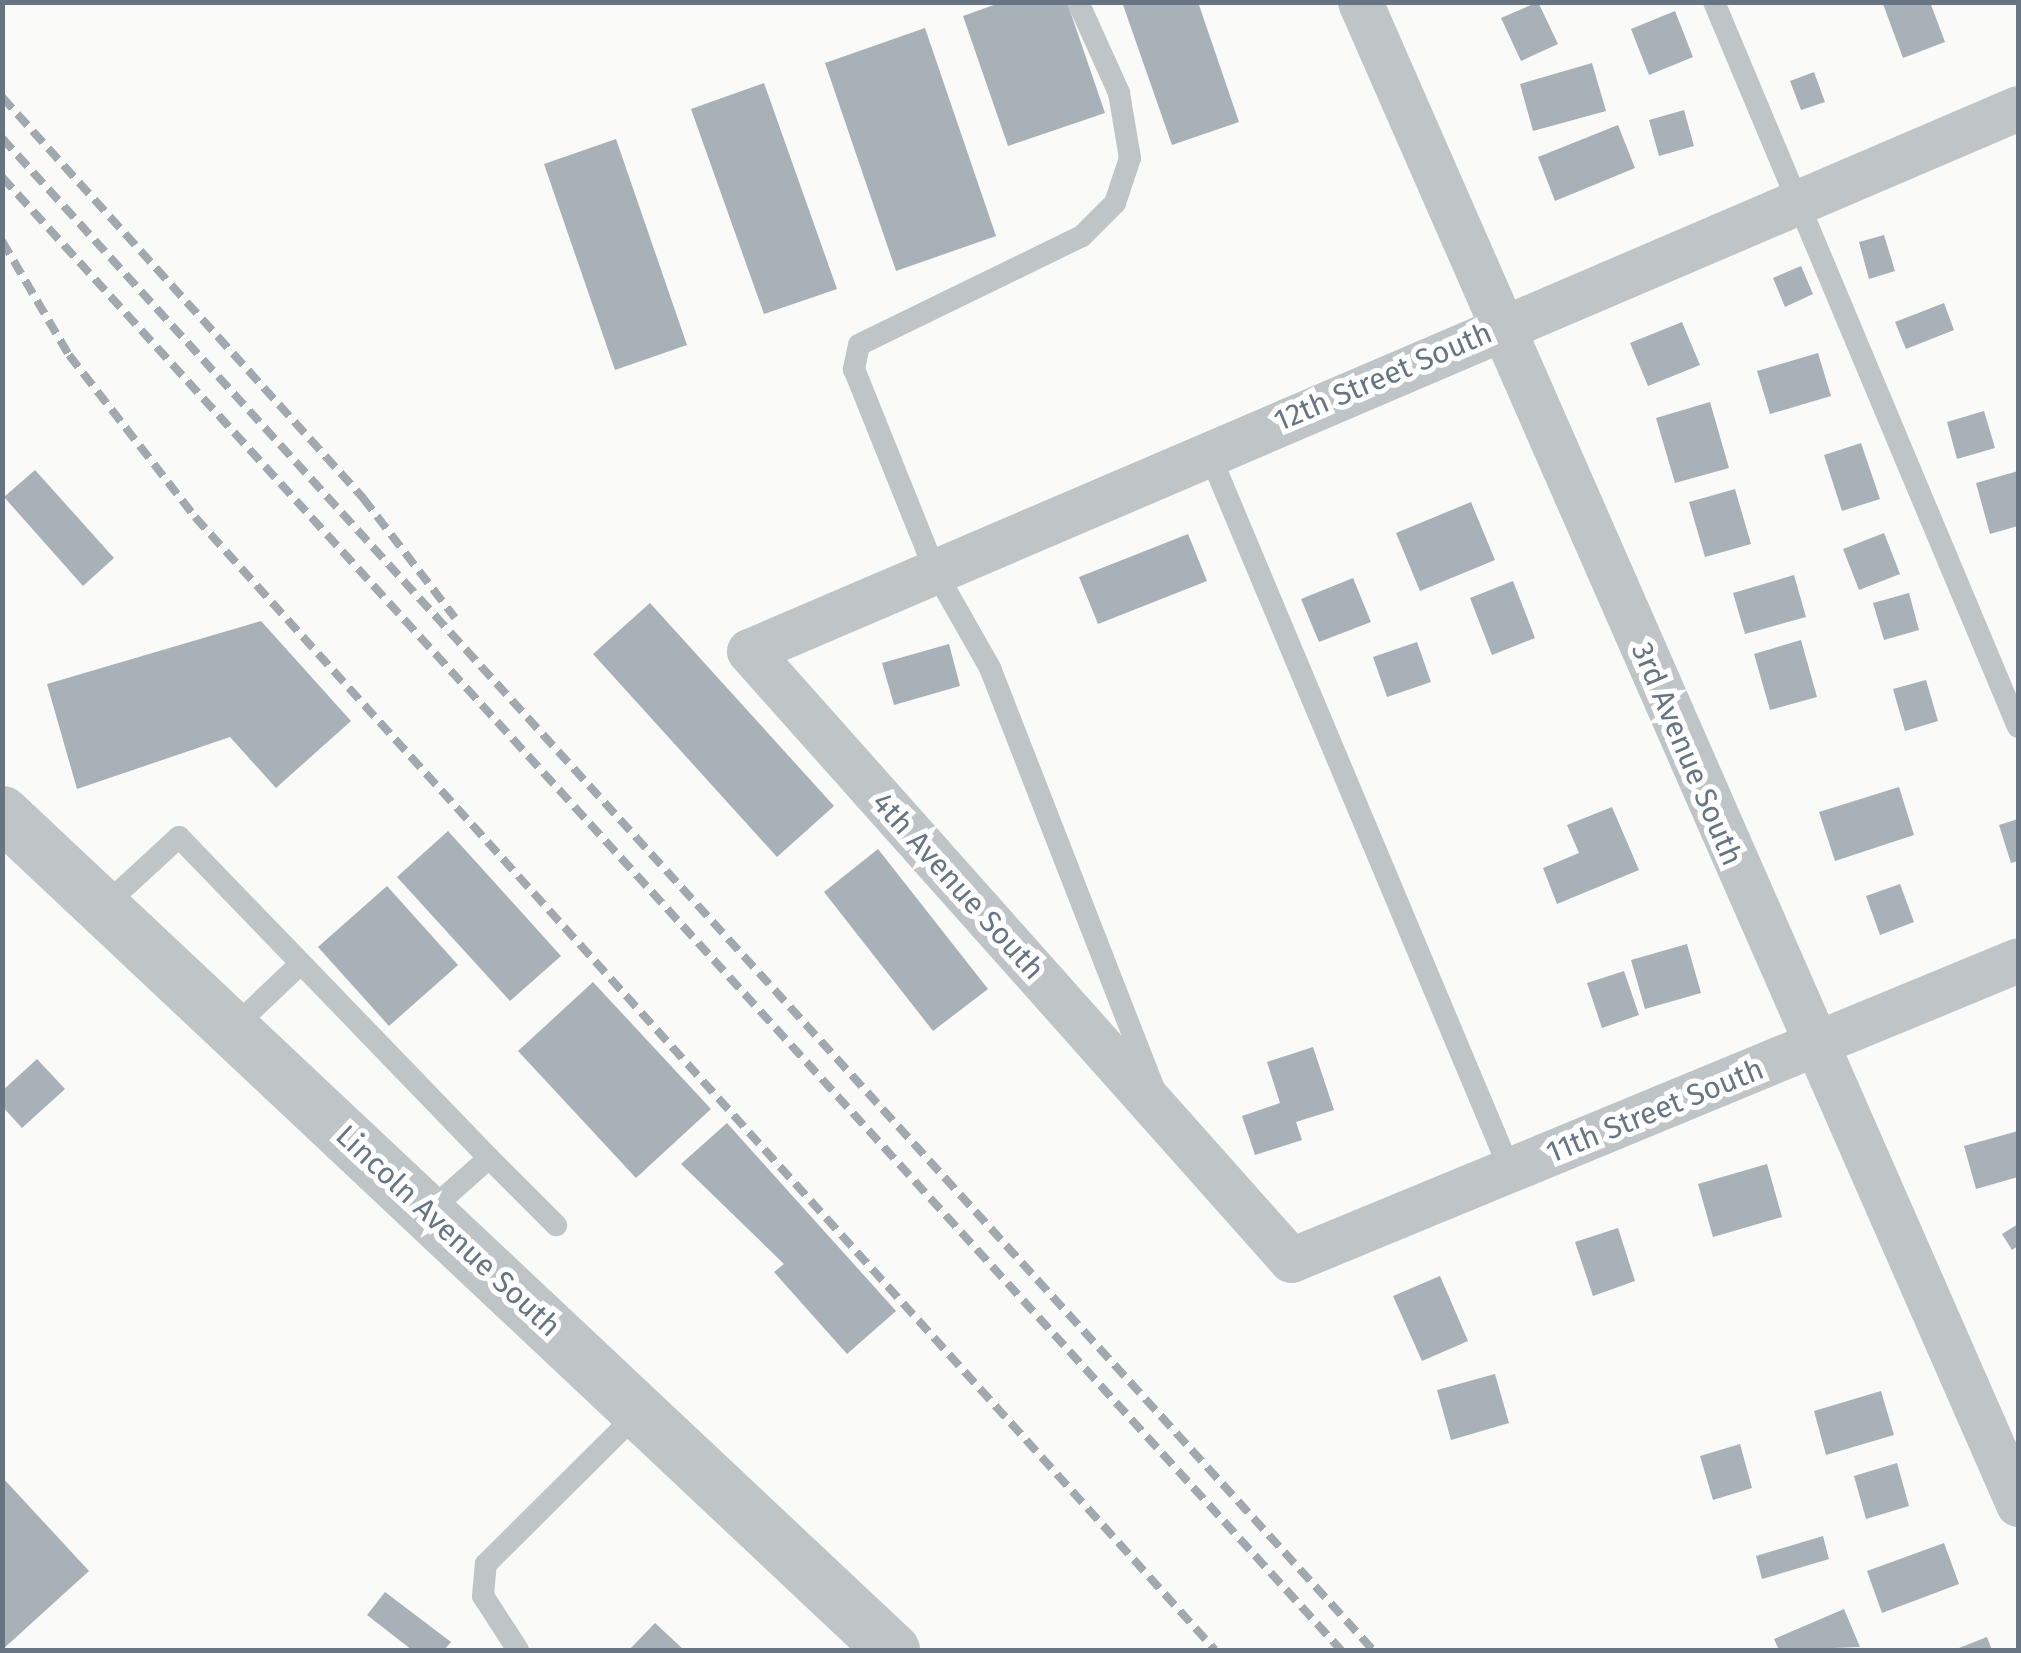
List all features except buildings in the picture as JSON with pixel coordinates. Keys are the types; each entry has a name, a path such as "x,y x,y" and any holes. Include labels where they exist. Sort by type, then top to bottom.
{"street":[{"name":"3rd Avenue South","path":"1360,2 1504,324 1812,1047 2018,1504"},
{"name":"12th Street South","path":"748,651 1504,324 2018,108"},
{"name":"4th Avenue South","path":"748,651 1291,1260"},
{"name":"Lincoln Avenue South","path":"2,813 640,1412 868,1643"},
{"name":"11th Street South","path":"1291,1260 2018,960"}],"lane":[{"name":"4th Avenue South","path":"1078,2 1118,93 1130,158 1115,203 1082,236 860,344 854,369 862,406 935,571 990,668 1167,1120"},
{"path":"1714,2 2018,726"},
{"path":"1209,453 1510,1170"},
{"path":"104,906 179,837 298,966 556,1225"},
{"path":"233,1028 298,966"},
{"path":"428,1212 489,1158"},
{"path":"518,1650 483,1596 486,1564 640,1412"}],"railway":[{"path":"2,97 363,498 455,618"},
{"path":"2,138 1373,1650"},
{"path":"2,177 1341,1650"},
{"path":"2,241 69,355 195,517 1215,1650"}]}
